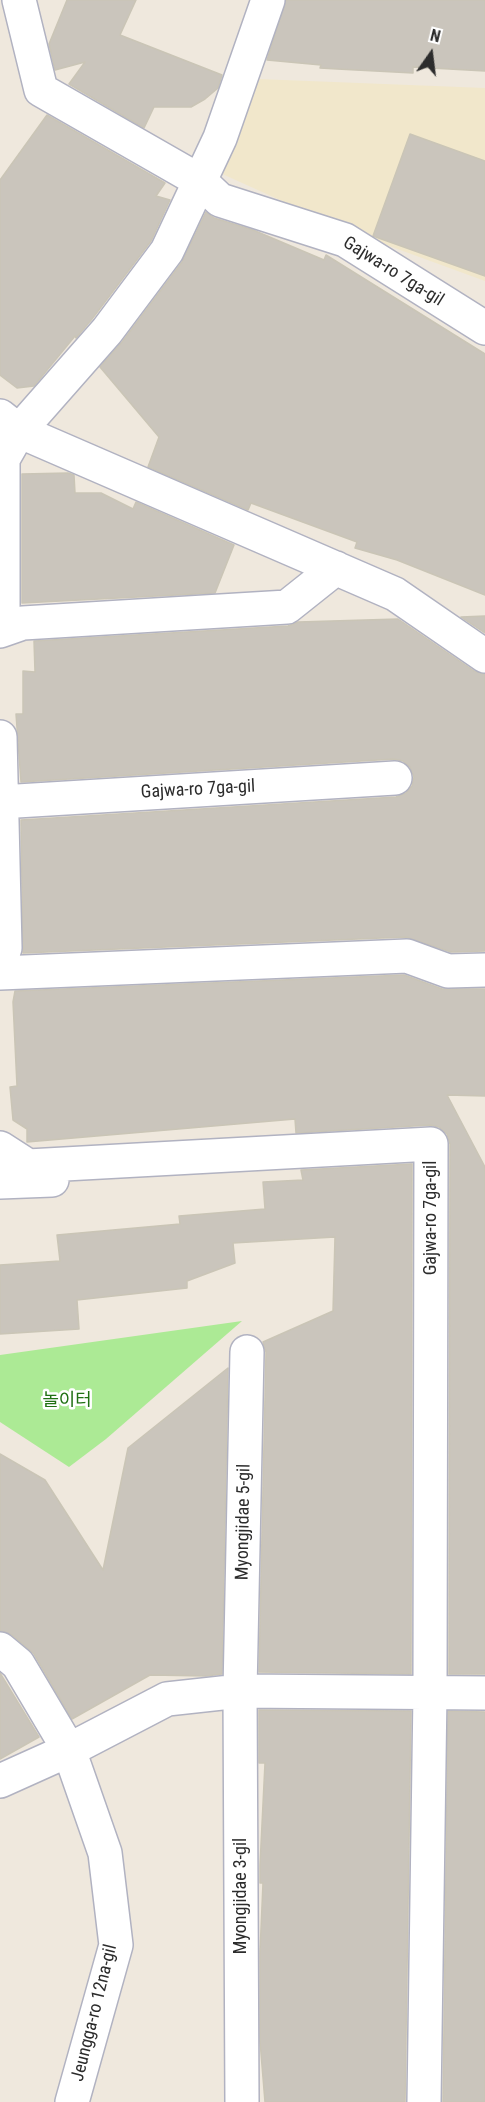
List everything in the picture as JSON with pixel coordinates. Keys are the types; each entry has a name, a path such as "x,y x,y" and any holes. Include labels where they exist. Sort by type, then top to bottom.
{"street":[{"name":"Gajwa-ro 7ga-gil","path":"19,0 41,90 200,181 220,200 345,240 485,328"},
{"path":"0,620 3,606 3,459 9,423 107,331 167,251 220,138 268,0"},
{"path":"9,423 395,594 485,657"},
{"path":"0,631 23,623 287,607 336,568"},
{"path":"0,737 5,948 0,962"},
{"name":"Gajwa-ro 7ga-gil","path":"1,802 395,778"},
{"path":"0,973 407,956 448,971 485,970"},
{"name":"Gajwa-ro 7ga-gil","path":"0,1148 28,1166 431,1143 430,1693"},
{"path":"0,1182 248,1171"},
{"name":"Myongjidae 5-gil","path":"240,1691 247,1352"},
{"name":"Jeungga-ro 12na-gil","path":"0,1649 18,1664 69,1750 105,1853 116,1945 72,2102"},
{"path":"0,1781 69,1750 167,1699 240,1691 485,1694"},
{"name":"Myongjidae 3-gil","path":"240,1691 242,2102"},
{"path":"424,2102 430,1693"}],"shaded area":[{"path":"258,79 485,88 485,281 351,232 220,173"}],"green space":[{"name":"놀이터","path":"242,1321 106,1439 69,1467 0,1422 0,1355"}],"building":[{"path":"67,0 136,0 120,35 222,75 218,88 191,107 154,107 144,128 69,84 85,62 55,70 49,44"},
{"path":"286,0 485,0 485,71 413,67 413,73 320,68 321,65 267,60"},
{"path":"47,115 165,183 156,196 170,200 151,241 92,319 34,386 17,388 0,375 0,180"},
{"path":"410,134 485,161 485,276 373,236"},
{"path":"206,212 214,218 253,230 324,260 326,255 485,354 485,595 397,560 355,548 357,542 251,503 248,510 148,467 159,437 100,367 122,342 182,262"},
{"path":"68,473 74,475 75,493 101,493 133,509 136,502 234,545 215,593 22,603 22,474"},
{"path":"485,616 485,633 461,617"},
{"path":"398,619 474,671 485,674 485,951 451,952 406,937 23,953 21,820 396,797 406,793 412,786 414,777 410,767 403,761 394,759 21,782 16,714 23,714 23,671 35,672 34,641 288,626 298,622"},
{"path":"404,975 442,989 485,989 485,1096 447,1095 485,1167 485,1674 449,1674 450,1144 447,1134 439,1127 430,1125 296,1133 295,1119 27,1142 27,1129 13,1120 10,1087 17,1086 13,1002 15,991"},
{"path":"412,1164 411,1674 259,1672 266,1352 263,1342 333,1311 335,1237 233,1243 235,1263 187,1281 187,1288 77,1300 79,1329 0,1334 0,1265 60,1261 57,1235 180,1224 179,1216 265,1209 263,1182 303,1180 301,1170"},
{"path":"228,1368 222,1674 150,1675 72,1719 34,1654 12,1635 0,1631 0,1454 45,1480 103,1570 128,1448"},
{"path":"0,1673 39,1737 0,1759"},
{"path":"259,1710 411,1711 405,2102 265,2102 260,2041 263,1883 260,1883 260,1865 265,1763 259,1763"},
{"path":"448,1711 485,1712 485,2102 443,2102"}]}
